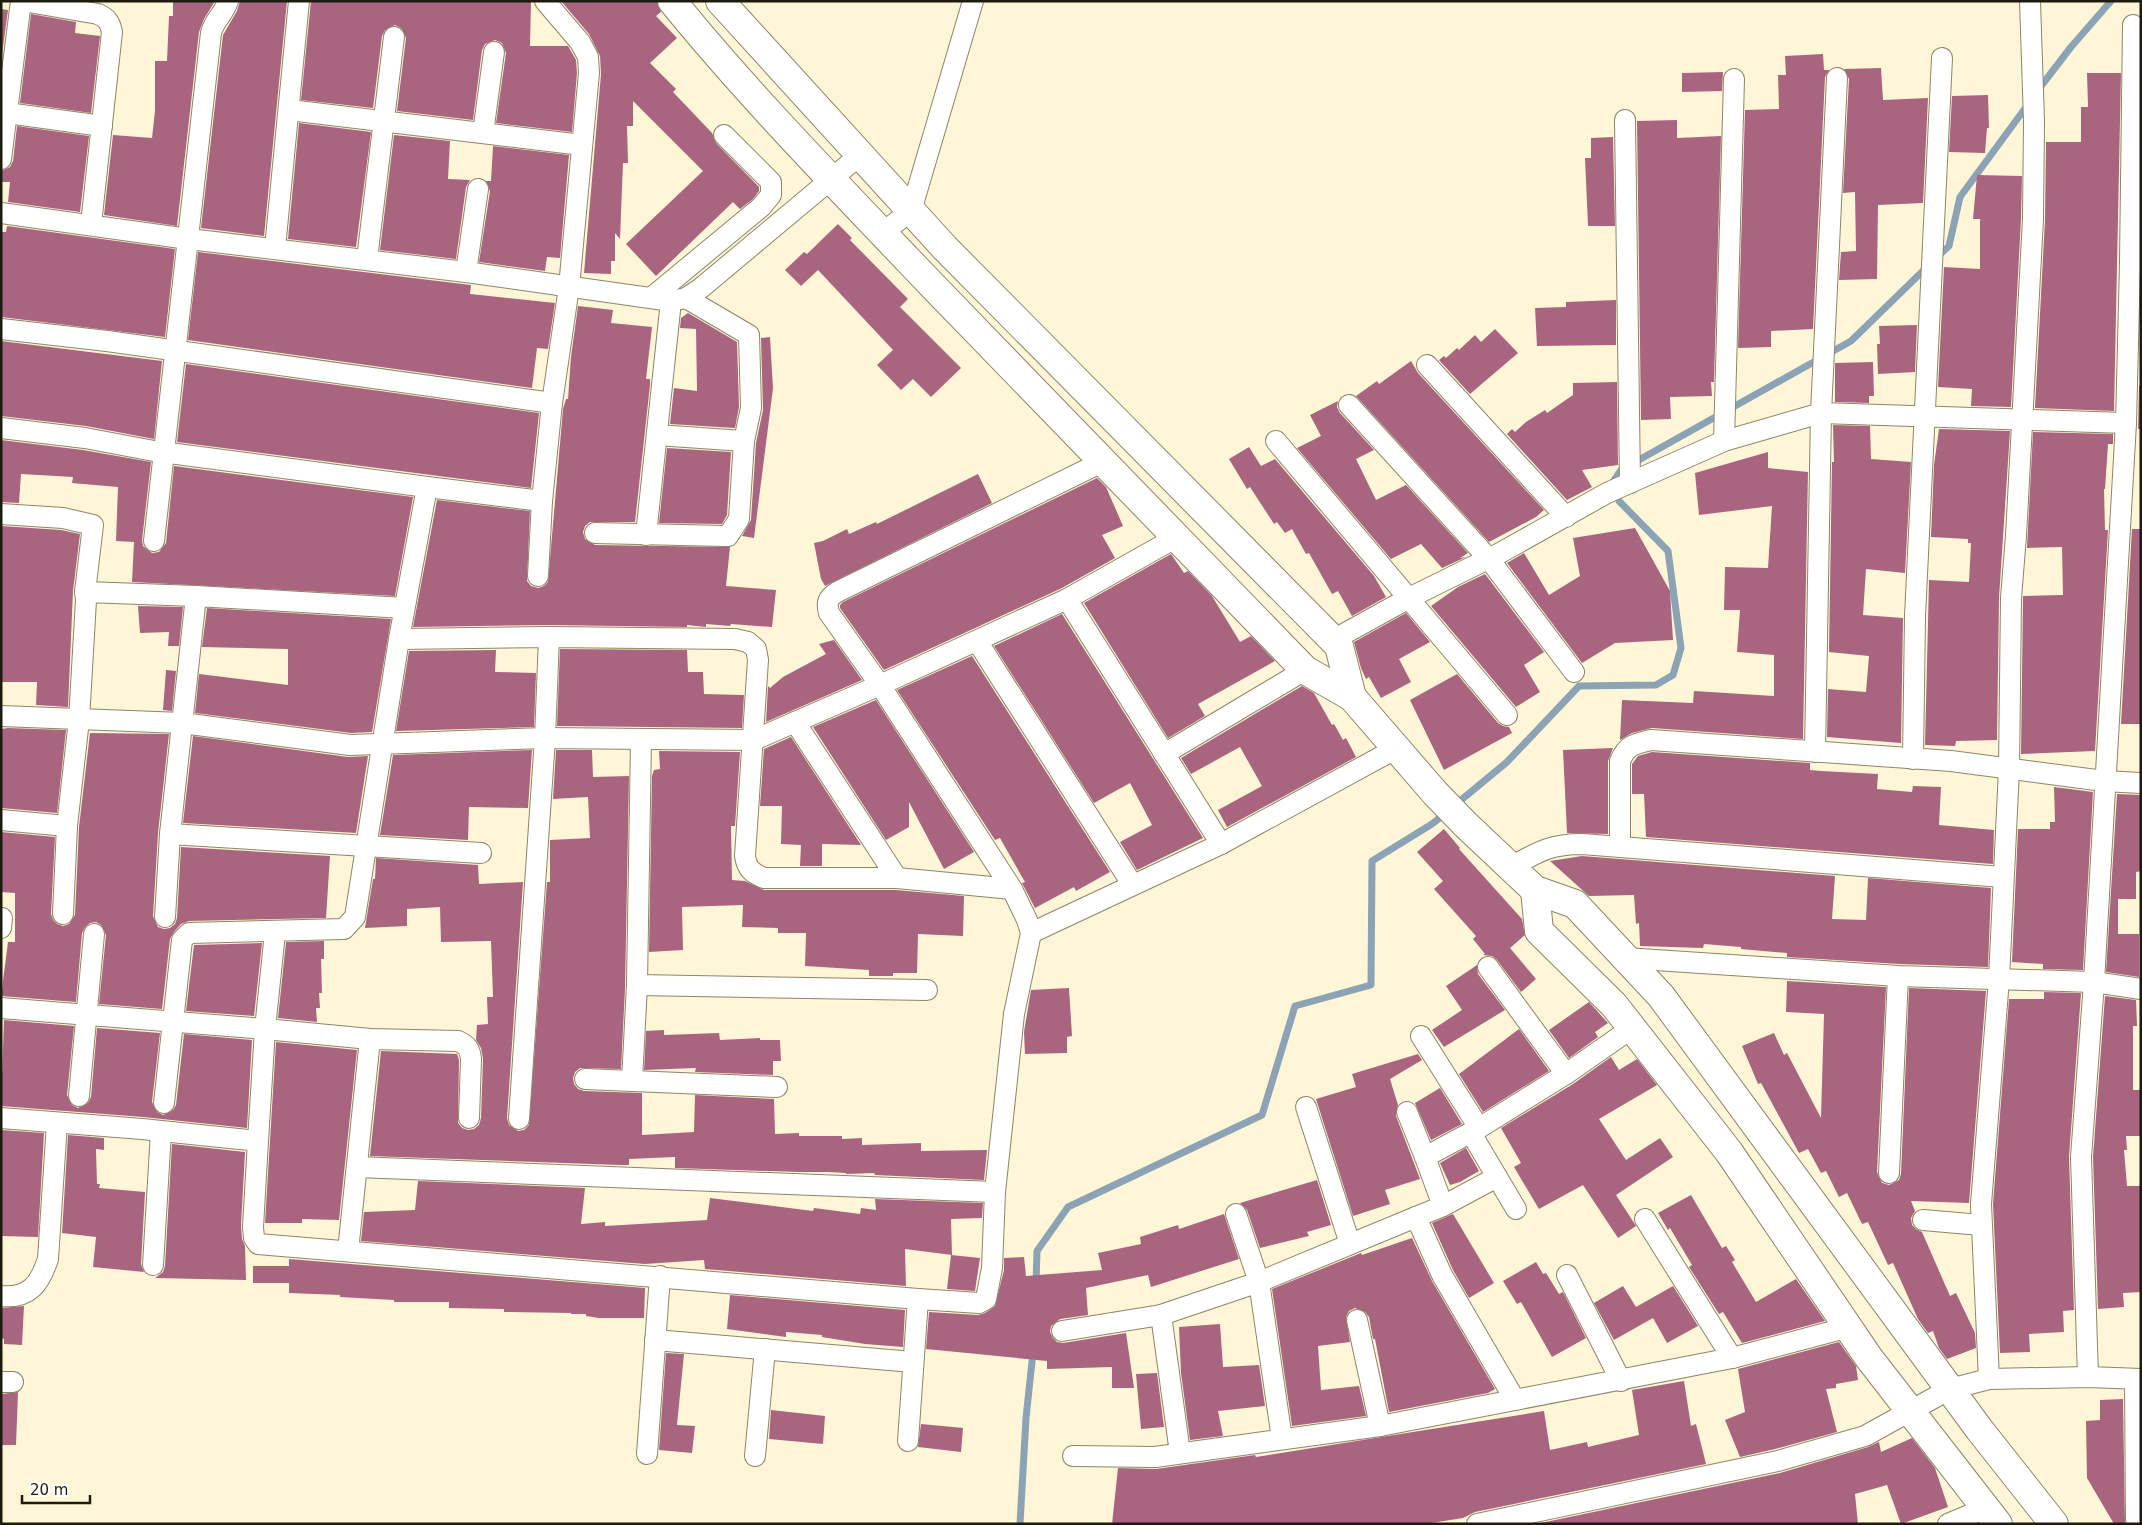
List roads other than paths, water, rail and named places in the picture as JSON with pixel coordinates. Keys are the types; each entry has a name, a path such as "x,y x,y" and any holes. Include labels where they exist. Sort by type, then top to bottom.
{"main road":[{"path":"672,1 707,45 882,233 1305,670 1352,697 1466,825 1535,890 1574,904 1661,996 1950,1389 2054,1524"},
{"path":"720,1 952,255 1339,646 1352,697"},
{"path":"1535,890 1540,931 1614,1005 1729,1152 1849,1327 1992,1516"}],"street":[{"path":"1,159 22,1 98,14 106,18 112,32 92,224"},
{"path":"154,541 210,33 213,24 224,12 228,1"},
{"path":"275,248 299,1"},
{"path":"538,576 542,502 552,403 569,287 589,73 588,57 580,42 546,1"},
{"path":"882,233 911,211 973,1"},
{"path":"1989,1379 1981,1226 1982,1179 1999,979 2002,877 2009,769 2011,598 2033,219 2034,121 2030,1"},
{"path":"2088,1377 2081,1157 2094,982 2104,781 2126,423 2134,368 2133,25"},
{"path":"367,259 394,37"},
{"path":"482,133 494,52"},
{"path":"1912,759 1915,616 1942,58"},
{"path":"1815,752 1821,413 1837,78"},
{"path":"1725,435 1734,79"},
{"path":"288,110 582,145"},
{"path":"7,114 102,126"},
{"path":"1622,484 1628,454 1625,120"},
{"path":"650,298 761,207 772,195 771,182 724,135"},
{"path":"646,535 657,435 678,300 832,180 860,155"},
{"path":"466,272 478,189"},
{"path":"1,213 92,224 188,239 367,259 650,298 678,300 749,335 751,408 744,441 738,519 728,536 595,533"},
{"path":"1,329 552,403"},
{"path":"1427,364 1566,517"},
{"path":"1349,405 1489,559 1574,672"},
{"path":"1333,640 1409,598 1489,559 1622,484 1725,435 1821,413 2126,423"},
{"path":"1,428 85,438 164,452 427,488 542,502"},
{"path":"657,435 744,441"},
{"path":"1276,441 1507,715"},
{"path":"274,942 265,1028 253,1227 254,1238 258,1244 918,1299 978,1302 986,1299 992,1268 996,1192 1014,1014 1031,933 1012,889 880,685 828,613 826,605 829,597 1102,462"},
{"path":"164,1103 182,940 189,933 344,929 355,917 398,639 427,488"},
{"path":"1,514 63,518 94,525 84,592 86,600 78,720 67,826 63,914"},
{"path":"1,716 182,723 350,745 545,738 754,740 880,685 1067,599 1177,537"},
{"path":"84,592 196,596 404,608"},
{"path":"165,917 170,834 196,596"},
{"path":"1067,599 1221,844"},
{"path":"398,639 549,637 735,639 748,642 756,650 758,660 754,740 744,856 746,865 753,874 764,878 897,878 1012,889"},
{"path":"519,1119 545,738 549,637"},
{"path":"977,641 1132,884"},
{"path":"1164,754 1305,670"},
{"path":"795,722 897,878"},
{"path":"632,1081 637,985 641,739"},
{"path":"1620,847 1620,761 1625,750 1635,743 1651,740 1951,761 2104,781 2141,783"},
{"path":"1031,933 1132,884 1221,844 1397,748"},
{"path":"1,820 67,826"},
{"path":"170,834 481,853"},
{"path":"1511,867 1545,848 1562,844 2002,877"},
{"path":"1,928 2,918"},
{"path":"79,1096 94,934"},
{"path":"1625,958 1898,976 2094,982 2141,989"},
{"path":"1488,967 1566,1074"},
{"path":"1890,1173 1898,976"},
{"path":"637,985 927,990"},
{"path":"1,1008 265,1028 370,1039 458,1041 470,1049 472,1059 469,1118"},
{"path":"1425,1157 1475,1130 1566,1074 1632,1028"},
{"path":"1421,1036 1475,1130 1497,1177 1516,1209"},
{"path":"348,1250 370,1039"},
{"path":"585,1078 776,1087"},
{"path":"1306,1107 1350,1244"},
{"path":"1407,1112 1443,1206"},
{"path":"1,1118 258,1141"},
{"path":"1,1296 20,1294 33,1289 42,1278 48,1259 57,1122"},
{"path":"152,1265 161,1132"},
{"path":"357,1167 996,1192"},
{"path":"1062,1331 1161,1315 1259,1282 1443,1206 1497,1177"},
{"path":"1236,1214 1259,1282 1282,1439"},
{"path":"1416,1217 1442,1274 1516,1400"},
{"path":"1645,1219 1732,1358"},
{"path":"1923,1220 1981,1226"},
{"path":"1568,1275 1621,1381"},
{"path":"647,1454 660,1276"},
{"path":"908,1441 918,1299"},
{"path":"1161,1315 1180,1453"},
{"path":"1357,1320 1380,1426"},
{"path":"1073,1456 1155,1457 1380,1426 1621,1381 1732,1358 1849,1327"},
{"path":"655,1340 913,1362"},
{"path":"755,1456 765,1349"},
{"path":"1477,1524 1778,1461 1865,1436 1950,1389 1989,1379 2088,1377 2138,1379 2136,1520"},
{"path":"1948,1524 1992,1516"}],"waterway":[{"path":"2038,90 2071,47 2111,1"},
{"path":"1936,258 1949,246 1960,197 2029,103"},
{"path":"1455,805 1507,762 1579,686 1656,685 1673,675 1681,648 1668,551 1619,501 1613,482 1621,470 1851,341 1927,267"},
{"path":"1036,1284 1037,1251 1068,1207 1262,1115 1295,1006 1371,985 1372,861 1432,824 1447,812"},
{"path":"1020,1524 1026,1418 1033,1352"}]}
